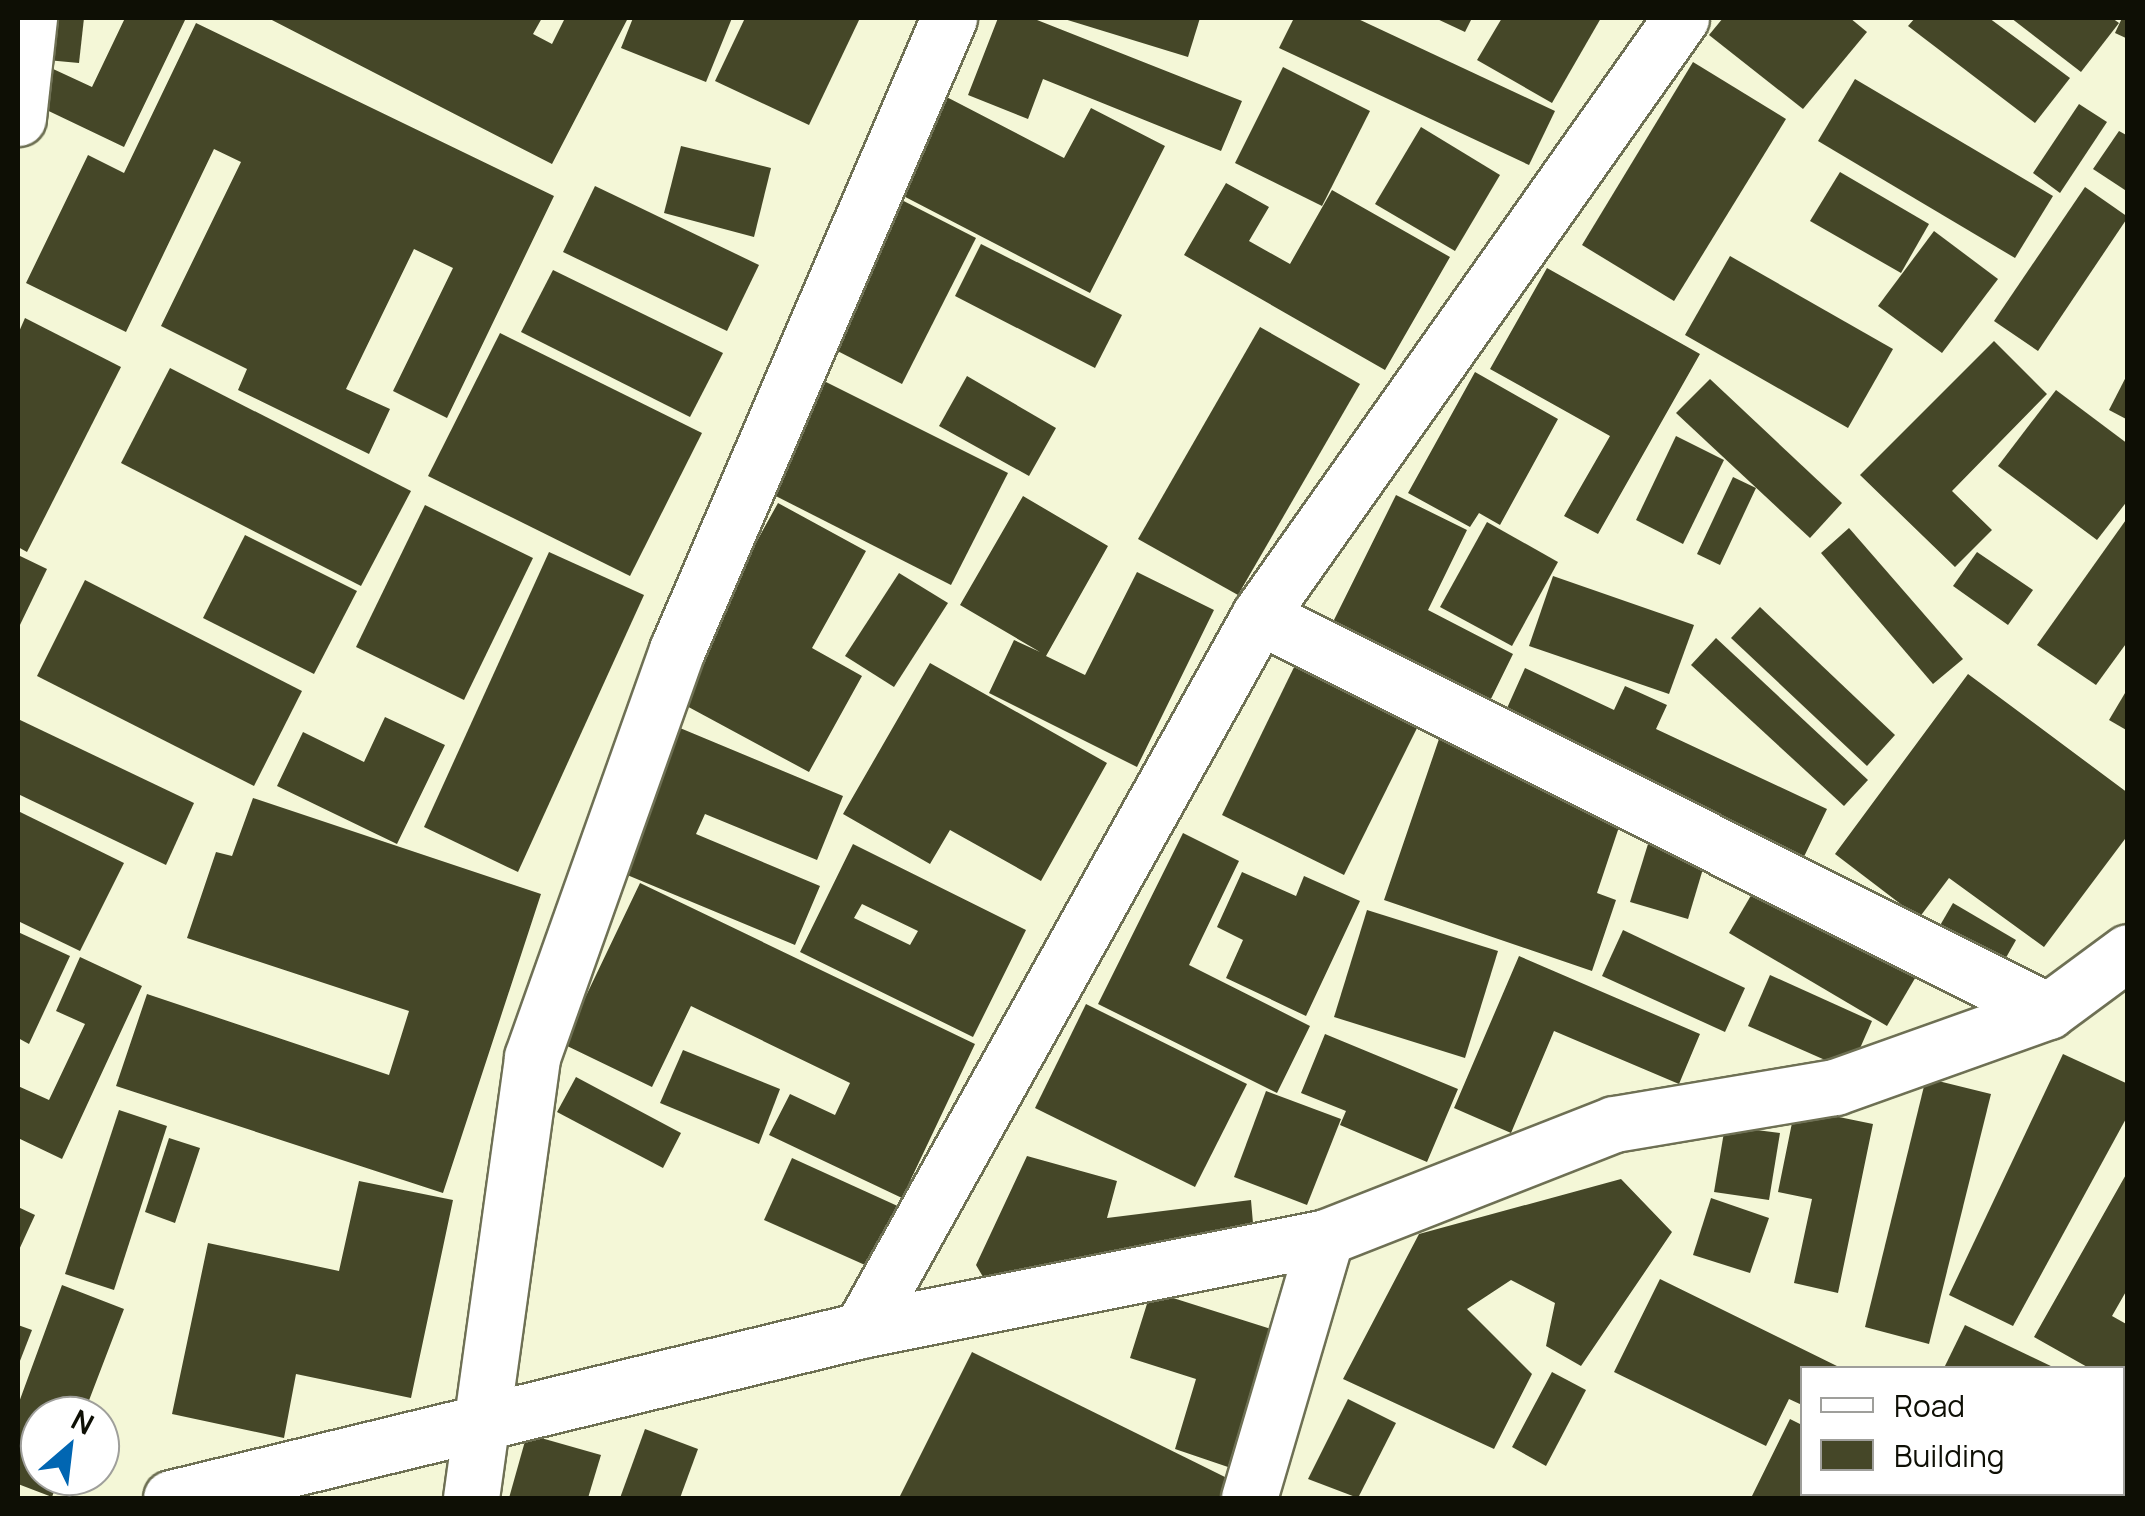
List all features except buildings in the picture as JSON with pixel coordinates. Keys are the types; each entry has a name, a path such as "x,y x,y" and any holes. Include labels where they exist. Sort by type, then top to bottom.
{"street":[{"path":"18,118 28,18"},
{"path":"471,1498 532,1057 677,650 949,18"},
{"path":"862,1330 1259,616 1681,18"},
{"path":"1259,616 2048,1011"},
{"path":"171,1498 478,1428 862,1330 1326,1237 1614,1124 1835,1088 2048,1011 2128,952"},
{"path":"1249,1498 1326,1237"}]}
